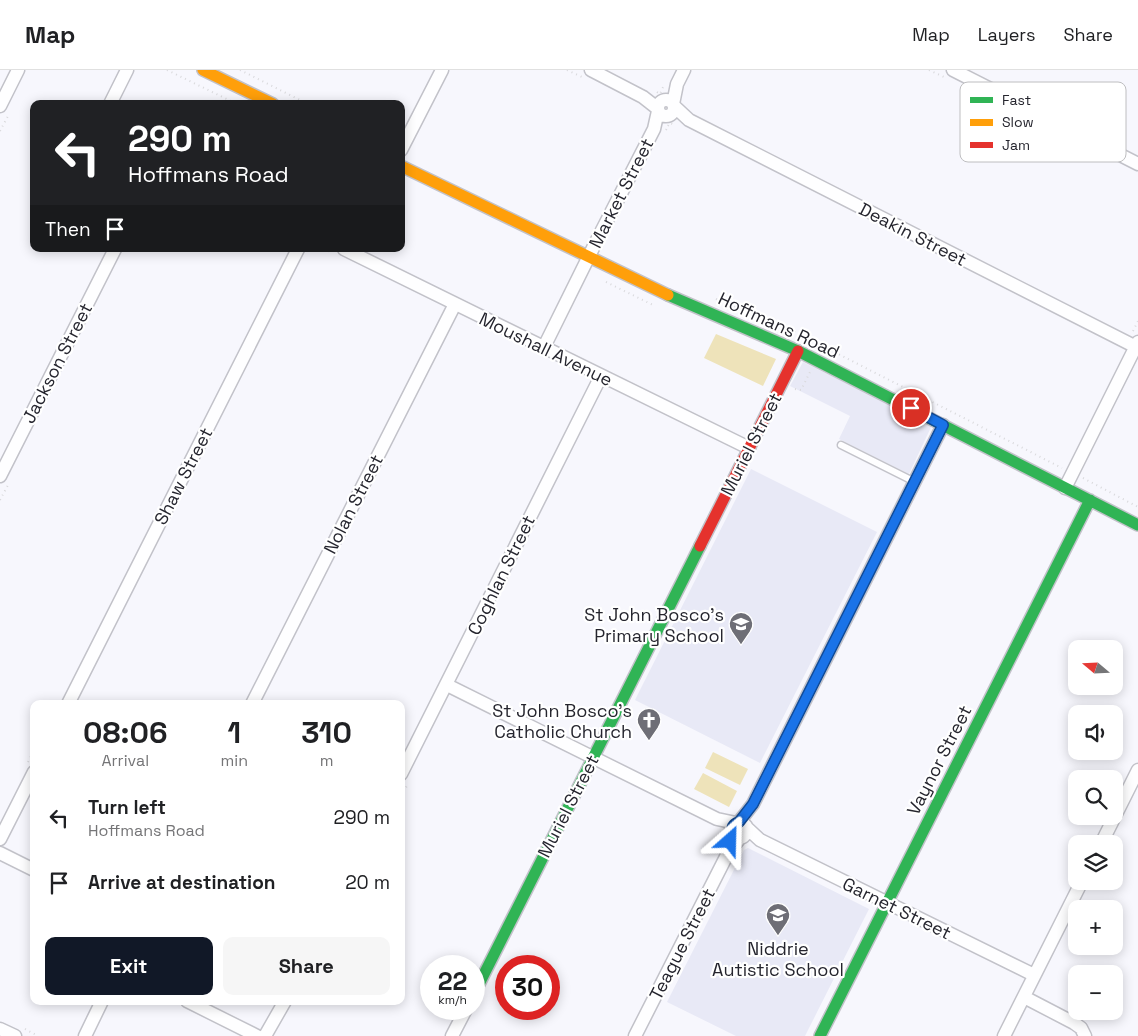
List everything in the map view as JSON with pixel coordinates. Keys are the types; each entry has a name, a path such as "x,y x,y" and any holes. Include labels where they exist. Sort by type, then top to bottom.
{"street":[{"path":"0,106 18,70"},
{"path":"112,100 127,70"},
{"path":"203,70 265,100"},
{"path":"405,142 442,70"},
{"path":"591,70 666,108"},
{"name":"Market Street","path":"544,347 684,70"},
{"path":"953,70 977,82"},
{"name":"Deakin Street","path":"666,108 1137,346"},
{"path":"1126,158 1138,164"},
{"name":"Hoffmans Road","path":"405,168 660,292 798,351 1138,525"},
{"name":"Jackson Street","path":"0,476 113,252"},
{"name":"Shaw Street","path":"70,700 296,252"},
{"name":"Moushall Avenue","path":"350,252 749,448"},
{"name":"Nolan Street","path":"254,700 455,304"},
{"path":"1065,488 1137,346"},
{"name":"Muriel Street","path":"485,972 798,351"},
{"name":"Coghlan Street","path":"406,776 446,685 601,376"},
{"name":"Teague Street","path":"635,1036 943,425"},
{"name":"Vaynor Street","path":"820,1036 1090,500"},
{"name":"Garnet Street","path":"446,685 1034,975"},
{"path":"1106,835 1138,770"},
{"path":"0,839 30,780"},
{"path":"0,853 30,868"},
{"path":"1004,1036 1077,890"},
{"path":"1024,997 1074,1023 1085,1036"},
{"path":"85,1036 100,1005"},
{"path":"195,1005 257,1036"},
{"path":"265,1036 283,1005"},
{"path":"452,1036 460,1020"},
{"path":"0,1028 15,1036"}],"lane":[{"path":"841,445 915,482"}],"path":[{"path":"168,70 229,100"},
{"path":"240,70 300,100"},
{"path":"716,299 795,332 1138,507"}],"shaded area":[{"path":"716,334 776,359 763,386 704,358"},
{"path":"803,362 932,425 909,474 839,439 850,416 790,386"},
{"name":"St John Bosco's Primary School","path":"751,469 877,532 760,763 635,700"},
{"path":"713,752 748,769 740,785 705,768"},
{"path":"703,773 737,791 729,807 694,789"},
{"name":"Niddrie Autistic School","path":"748,848 869,909 805,1036 736,1036 667,1002 744,850"}],"traffic: fast":[{"path":"668,295 798,351 1138,525"},
{"path":"820,1036 1090,500"},
{"path":"485,972 700,546"}],"traffic: slow":[{"path":"203,70 265,100"},
{"path":"405,168 668,295"}],"traffic: jam":[{"path":"700,546 798,351"}],"place":[{"name":"St John Bosco's Primary School","path":"741,645"},
{"name":"St John Bosco's Catholic Church","path":"649,741"},
{"name":"Niddrie Autistic School","path":"778,936"}],"route":[{"path":"730,841 732,827 739,822 753,804 943,425 911,408"}]}
